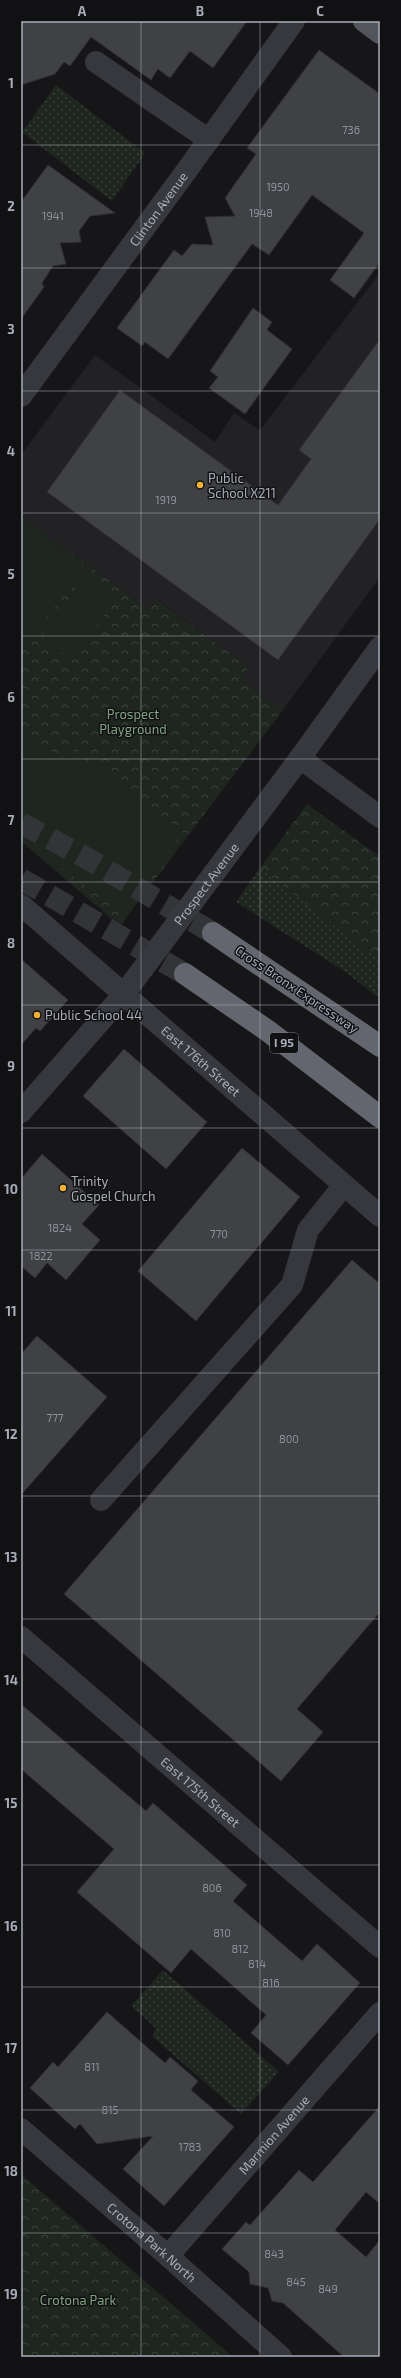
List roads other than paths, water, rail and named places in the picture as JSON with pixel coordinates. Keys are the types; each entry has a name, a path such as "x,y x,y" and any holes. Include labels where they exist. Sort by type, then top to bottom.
{"highway":[{"name":"Cross Bronx Expressway","path":"214,933 380,1046"},
{"name":"I 95","path":"184,974 262,1027 380,1117"}],"main road":[{"path":"364,21 380,33"}],"street":[{"name":"Clinton Avenue","path":"21,396 209,140 294,21"},
{"path":"96,62 209,140"},
{"name":"Prospect Avenue","path":"21,1112 124,994 300,758 380,647"},
{"path":"300,758 380,817"},
{"name":"East 176th Street","path":"21,905 380,1216"},
{"path":"101,1500 292,1285 308,1230 344,1185"},
{"name":"East 175th Street","path":"21,1637 380,1947"},
{"name":"Marmion Avenue","path":"168,2256 380,2013"},
{"name":"Crotona Park North","path":"21,2129 168,2256 281,2357"}],"tunnel":[{"path":"21,823 88,859 213,933"},
{"path":"21,879 185,974"}],"place":[{"name":"Public School X211","path":"200,485"},
{"name":"Public School 44","path":"37,1015"},
{"name":"Trinity Gospel Church","path":"63,1188"}],"park label":[{"name":"Prospect Playground","path":"133,722"},
{"name":"Crotona Park","path":"78,2300"}]}
